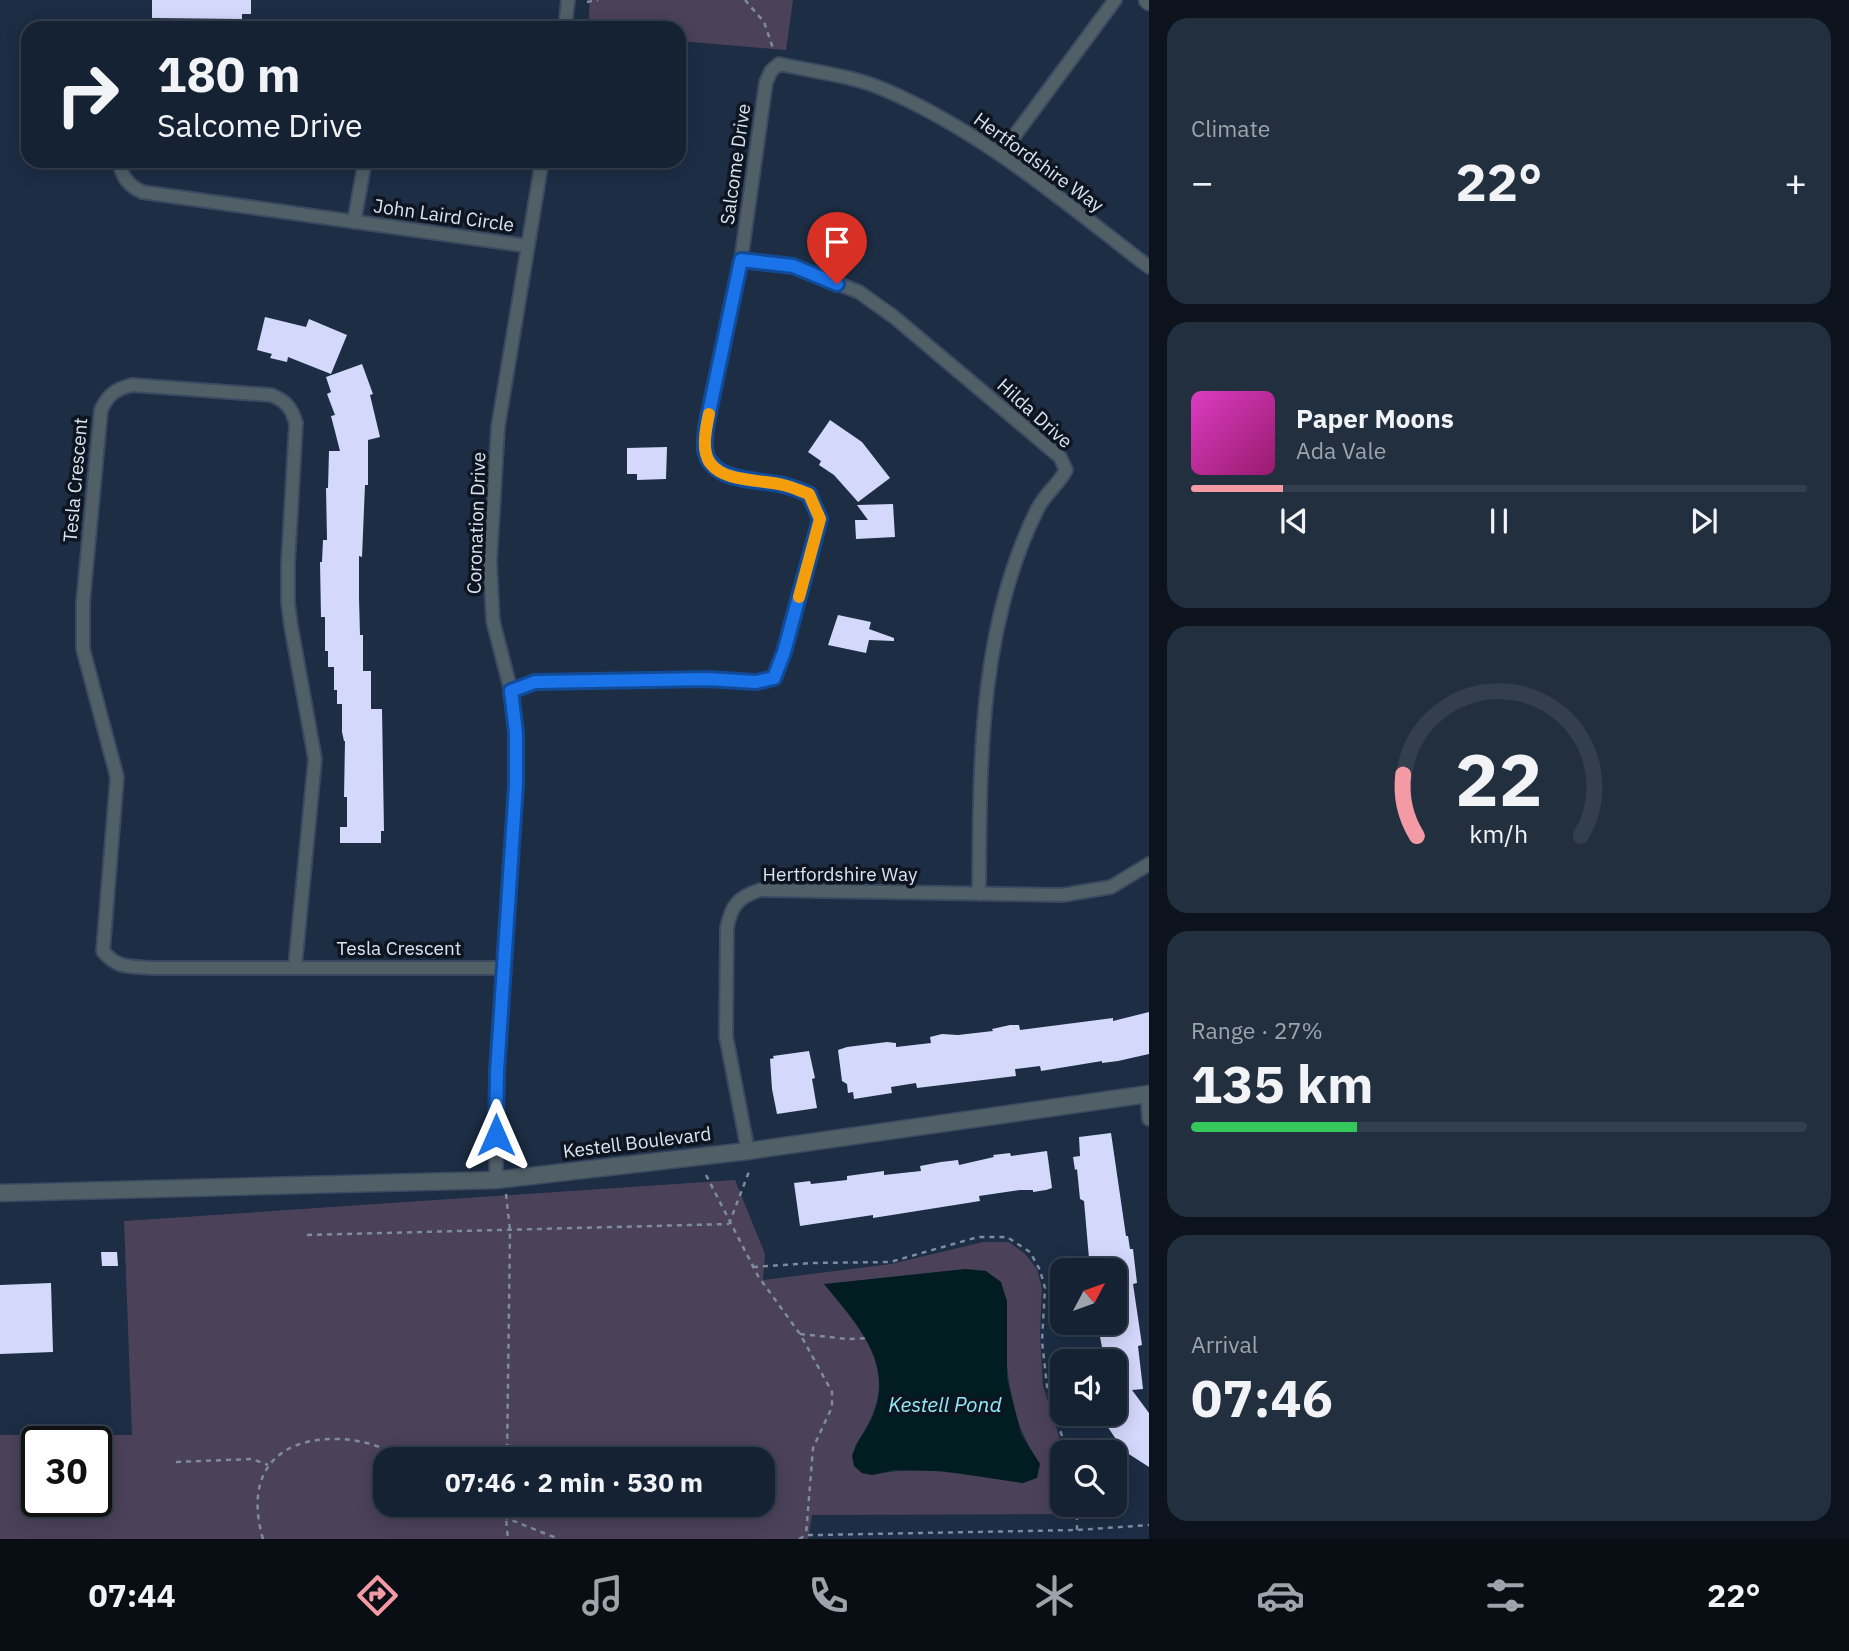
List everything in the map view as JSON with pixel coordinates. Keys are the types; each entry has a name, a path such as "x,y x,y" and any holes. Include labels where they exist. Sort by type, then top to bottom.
{"street":[{"path":"566,21 568,0"},
{"path":"1001,154 1115,0"},
{"name":"Hertfordshire Way","path":"779,64 881,88 968,133 1001,154 1149,267"},
{"name":"Salcome Drive","path":"511,691 535,682 707,679 756,682 774,678 784,652 820,519 809,494 783,485 737,478 722,472 710,462 705,448 707,422 741,260 766,82 771,71 779,64"},
{"name":"John Laird Circle","path":"121,168 131,186 142,192 528,246"},
{"name":"John Laird Circle","path":"354,222 364,168"},
{"name":"Coronation Drive","path":"501,1186 497,1072 516,785 516,733 511,691 493,621 491,562 498,427 541,168"},
{"name":"Hilda Drive","path":"741,260 793,266 859,292 894,317 1060,457 1066,470 1060,482 1039,506 1004,593 986,696 982,747 979,894"},
{"name":"Tesla Crescent","path":"295,967 315,759 288,602 296,423 293,412 285,401 271,395 132,385 118,388 108,396 101,410 83,602 83,649 117,777 103,951 111,962 122,966 295,967 503,968"},
{"name":"Hertfordshire Way","path":"748,1151 726,1036 727,928 730,911 746,895 760,890 1063,895 1111,887 1149,864"},
{"path":"1148,1094 1149,1119"},
{"name":"Kestell Boulevard","path":"0,1193 501,1186 1148,1094"}],"path":[{"path":"587,2 598,0"},
{"path":"745,0 764,22 779,64"},
{"path":"729,1224 750,1169"},
{"path":"705,1175 753,1267 800,1334 832,1392 832,1407 813,1448 806,1535"},
{"path":"501,1186 510,1230 507,1447"},
{"path":"307,1235 729,1224"},
{"path":"753,1267 890,1262 978,1237 1007,1237 1030,1252 1040,1270 1045,1288 1042,1340 1047,1386 1064,1440"},
{"path":"800,1334 848,1339 869,1338"},
{"path":"263,1539 258,1517 258,1490 261,1476 268,1465 287,1451 309,1442 337,1439 378,1447"},
{"path":"176,1462 252,1460 268,1465"},
{"path":"1077,1517 1077,1530"},
{"path":"508,1539 506,1518 559,1539"},
{"path":"800,1539 806,1535 1077,1530 1149,1525"},
{"path":"847,1534 847,1539"}],"shaded area":[{"path":"590,0 793,0 786,50 686,42 686,21 588,21"},
{"path":"735,1180 765,1254 763,1280 891,1264 983,1242 1009,1242 1025,1254 1037,1269 1042,1288 1040,1335 1043,1386 1050,1408 1050,1426 1056,1426 1060,1440 1050,1440 1050,1514 812,1515 808,1539 0,1539 0,1435 21,1435 21,1517 112,1517 112,1435 132,1435 124,1221","holes":["1007,1301 1006,1344 1014,1406 1020,1426 1040,1464 1023,1483 929,1471 872,1475 855,1446 872,1415 879,1388 875,1360 860,1328"]}],"water":[{"name":"Kestell Pond","path":"965,1269 986,1271 1001,1282 1007,1301 1007,1378 1021,1434 1040,1464 1037,1478 1023,1483 942,1471 894,1470 872,1475 862,1473 854,1466 852,1456 876,1408 878,1373 874,1356 857,1326 824,1284"}],"building":[{"path":"152,0 251,0 251,14 242,14 242,19 152,18"},
{"path":"265,317 306,327 309,319 347,335 331,374 288,357 287,362 270,358 272,354 257,350"},
{"path":"362,364 373,394 370,395 380,437 368,440 368,485 365,485 362,557 359,556 360,635 363,635 363,671 371,671 371,709 382,709 384,831 381,831 381,843 340,843 340,827 347,827 342,704 337,704 334,667 328,667 325,617 321,617 320,562 323,540 327,540 326,488 329,451 340,451 331,416 335,415 327,394 331,392 326,377"},
{"path":"830,420 862,442 890,478 858,502 834,475 819,465 821,461 808,452"},
{"path":"667,447 666,479 637,480 637,474 627,474 627,448"},
{"path":"893,504 895,537 856,539 855,520 868,520 857,505"},
{"path":"838,615 871,622 869,629 894,638 894,641 869,640 866,653 828,645"},
{"path":"1149,1012 1149,1054 1118,1061 1041,1071 1040,1066 1015,1069 1016,1076 917,1088 916,1083 891,1087 892,1093 854,1099 853,1092 848,1093 847,1084 842,1081 838,1050 847,1047 887,1042 896,1043 896,1047 931,1043 930,1037 942,1034 993,1031 992,1029 1010,1025 1019,1025 1020,1030 1113,1018 1113,1021"},
{"path":"809,1051 815,1078 812,1079 817,1108 777,1114 770,1059 774,1058 773,1056"},
{"path":"1111,1133 1126,1236 1130,1249 1133,1249 1137,1283 1133,1284 1142,1345 1138,1346 1143,1389 1132,1390 1149,1413 1149,1467 1127,1453 1127,1440 1117,1440 1107,1426 1127,1426 1127,1349 1102,1349 1100,1335 1127,1335 1127,1258 1089,1258 1084,1201 1080,1199 1073,1157 1080,1156 1079,1137"},
{"path":"1047,1151 1052,1188 1046,1190 1020,1190 979,1196 980,1201 873,1218 873,1215 800,1226 794,1183 847,1180 847,1176 884,1171 884,1175 921,1171 920,1166 941,1162 958,1160 959,1165 994,1157 993,1155 1010,1153 1011,1156"},
{"path":"101,1252 117,1252 118,1266 102,1266"},
{"path":"51,1283 53,1352 0,1354 0,1285"}],"slow traffic":[{"path":"709,414 705,448 710,462 722,472 737,478 783,485 809,494 820,519 799,597"}],"route":[{"path":"496,1135 497,1072 516,785 516,733 511,691 535,682 707,679 756,682 774,678 784,652 820,519 809,494 783,485 737,478 722,472 710,462 705,448 707,422 741,260 793,266 837,284"}]}
